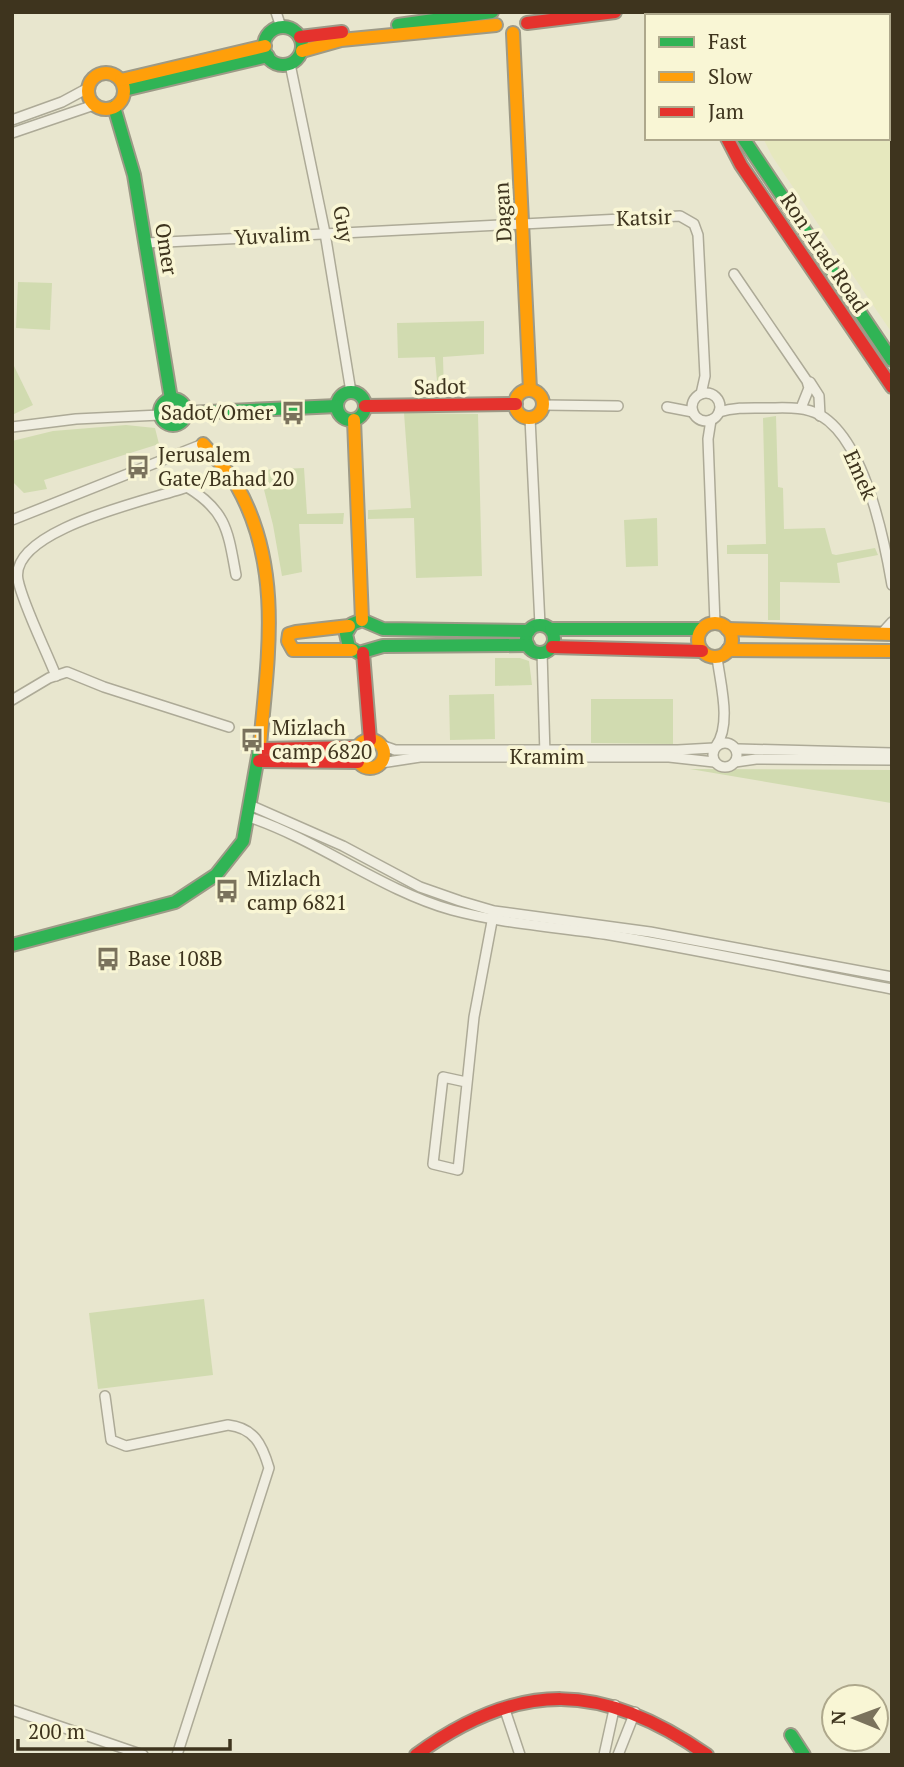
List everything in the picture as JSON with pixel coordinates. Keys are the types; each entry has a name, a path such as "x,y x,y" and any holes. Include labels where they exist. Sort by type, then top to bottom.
{"street":[{"path":"276,12 281,27"},
{"path":"494,16 503,32 513,33 527,18 615,12"},
{"path":"300,37 494,16"},
{"path":"266,51 275,63 290,64 302,51 341,40 494,16"},
{"path":"266,51 271,32 281,27 292,29 300,37 302,51"},
{"name":"Dagan","path":"513,33 530,390"},
{"path":"123,85 266,51"},
{"name":"Guy","path":"290,64 325,233 351,392"},
{"path":"111,73 123,85 121,100 114,107 104,109 94,105 89,97 88,88 92,79 100,74 111,73"},
{"path":"12,120 62,102 88,88"},
{"path":"12,133 94,105"},
{"name":"Omer","path":"114,107 134,175 171,399"},
{"name":"Ron Arad Road","path":"728,140 741,165 892,387"},
{"name":"Ron Arad Road","path":"744,140 892,360"},
{"name":"Katsir","path":"523,223 680,216 694,224 698,235 707,394 719,407"},
{"name":"Yuvalim","path":"146,243 523,223"},
{"name":"Emek","path":"734,274 819,396 820,416"},
{"path":"801,408 809,388 802,373"},
{"path":"530,390 540,394 543,405 539,414 530,418 520,414 516,404 519,394 530,390"},
{"path":"351,392 363,398 365,407 362,415 354,420 342,417 337,406 343,395 351,392"},
{"path":"706,420 693,412 672,407 707,394"},
{"path":"171,399 182,402 187,412 184,421 172,426 164,422 160,415 161,406 171,399"},
{"path":"693,412 694,401"},
{"name":"Sadot","path":"365,407 516,404"},
{"path":"543,405 618,406"},
{"path":"187,412 337,406"},
{"path":"706,420 719,407"},
{"name":"Emek","path":"719,407 801,408 820,416 838,432 857,463 879,523 892,585"},
{"path":"12,427 76,419 160,415"},
{"path":"528,645 540,628 530,418"},
{"path":"354,420 368,623 378,640 363,650"},
{"path":"706,420 721,626 732,642 723,654 723,733 710,755 714,762"},
{"path":"12,435 36,426"},
{"path":"12,520 203,444 236,483 257,525 269,584 271,625 260,755 251,812 243,841 216,875 175,902 12,944"},
{"path":"56,676 18,579 19,562 33,544 113,510 187,487 210,501 227,527 236,575"},
{"path":"892,622 887,634 721,626 702,629 383,629 368,623 342,629 297,631 289,634 288,641 293,649 363,650 528,645 534,651 702,651 723,654 892,651"},
{"path":"260,755 358,762 368,769 381,763 384,754 375,743 363,650 346,639 349,626"},
{"path":"540,628 554,640 547,649 545,754"},
{"path":"702,629 698,638 702,651"},
{"path":"12,700 67,672 229,727"},
{"path":"723,719 739,756 734,762"},
{"path":"260,755 358,747 375,743"},
{"name":"Kramim","path":"375,743 395,750 669,757 724,765 734,762"},
{"path":"358,747 358,762"},
{"path":"736,748 892,752"},
{"name":"Kramim","path":"381,763 419,757 736,748"},
{"path":"734,762 756,759 892,760"},
{"path":"251,812 411,896 494,915 892,989"},
{"path":"494,915 650,932 892,977"},
{"path":"466,1082 443,1077 433,1164 458,1170 466,1082 494,915"},
{"path":"104,1396 111,1440 117,1444 126,1446 228,1425 241,1426 255,1435 269,1468 177,1755"},
{"path":"416,1755 464,1721 504,1707 550,1699 587,1699 635,1712 671,1728 707,1755"},
{"path":"604,1755 615,1705"},
{"path":"504,1707 520,1755"},
{"path":"12,1710 143,1755"},
{"path":"618,1755 635,1712"},
{"path":"791,1735 804,1755"}],"green space":[{"path":"892,12 892,333 772,156 764,140 890,140 890,14 716,14"},
{"path":"18,282 52,283 50,330 16,328"},
{"path":"484,321 484,354 443,357 444,393 438,393 435,357 398,358 397,323"},
{"path":"14,366 33,405 12,415 12,367"},
{"path":"404,413 478,414 482,576 416,578 414,518 368,519 368,510 411,508"},
{"path":"776,416 778,487 783,488 784,529 825,528 832,554 875,548 878,555 837,563 840,583 780,582 780,620 768,620 768,554 727,554 727,545 766,544 763,418"},
{"path":"126,425 155,428 159,444 44,480 47,489 24,493 12,481 12,441 53,431"},
{"path":"304,468 307,514 344,513 343,524 299,524 302,572 282,576 259,470"},
{"path":"657,518 658,566 626,567 624,520"},
{"path":"495,658 520,658 529,661 532,685 495,686"},
{"path":"494,694 495,739 450,740 449,695"},
{"path":"591,699 673,699 673,744 591,743"},
{"path":"690,769 892,770 892,803 891,803"},
{"path":"204,1299 213,1375 98,1389 89,1313"}],"traffic: fast":[{"path":"398,25 492,12"},
{"path":"283,27 296,33 302,46 296,59 283,65 270,59 264,46 270,33 283,27"},
{"path":"124,90 268,56"},
{"path":"114,107 134,175 171,399"},
{"path":"744,140 892,360"},
{"path":"351,392 361,396 365,406 361,416 351,420 341,416 337,406 341,396 351,392"},
{"path":"173,399 183,402 186,412 183,422 173,425 163,422 160,412 163,402 173,399"},
{"path":"187,413 337,406"},
{"path":"528,645 383,646 359,653 349,647 346,634 352,624 362,620 383,629 529,631"},
{"path":"540,625 550,629 554,639 550,649 540,653 530,649 526,639 530,629 540,625"},
{"path":"551,629 702,629"},
{"path":"12,945 175,902 216,875 243,841 260,745"},
{"path":"791,1735 804,1755"}],"traffic: slow":[{"path":"302,51 341,40 496,25"},
{"path":"513,33 530,390"},
{"path":"121,80 265,46"},
{"path":"106,73 119,78 124,91 119,104 106,109 93,104 88,91 93,78 106,73"},
{"path":"529,390 539,394 543,404 539,414 529,418 519,414 515,404 519,394 529,390"},
{"path":"354,420 362,620"},
{"path":"203,444 237,486 252,517 261,548 269,612 260,745"},
{"path":"715,623 727,628 732,640 727,652 715,657 703,652 698,640 703,628 715,623"},
{"path":"349,626 296,632 289,634 288,641 293,650 352,650"},
{"path":"727,629 892,634"},
{"path":"728,650 892,651"},
{"path":"370,740 380,744 384,754 380,764 370,768 360,764 356,754 360,744 370,740"}],"traffic: jam":[{"path":"527,23 615,12"},
{"path":"300,37 342,32"},
{"path":"728,140 741,165 892,387"},
{"path":"365,406 516,404"},
{"path":"552,647 702,651"},
{"path":"363,653 370,740"},
{"path":"261,749 358,747"},
{"path":"259,761 358,762"},
{"path":"416,1755 454,1730 490,1713 526,1702 561,1699 596,1703 632,1714 669,1731 707,1755"}],"place":[{"name":"Sadot/Omer","path":"293,413"},
{"name":"Jerusalem Gate/Bahad 20","path":"138,467"},
{"name":"Mizlach camp 6820","path":"252,740"},
{"name":"Mizlach camp 6821","path":"227,891"},
{"name":"Base 108B","path":"108,959"}]}
